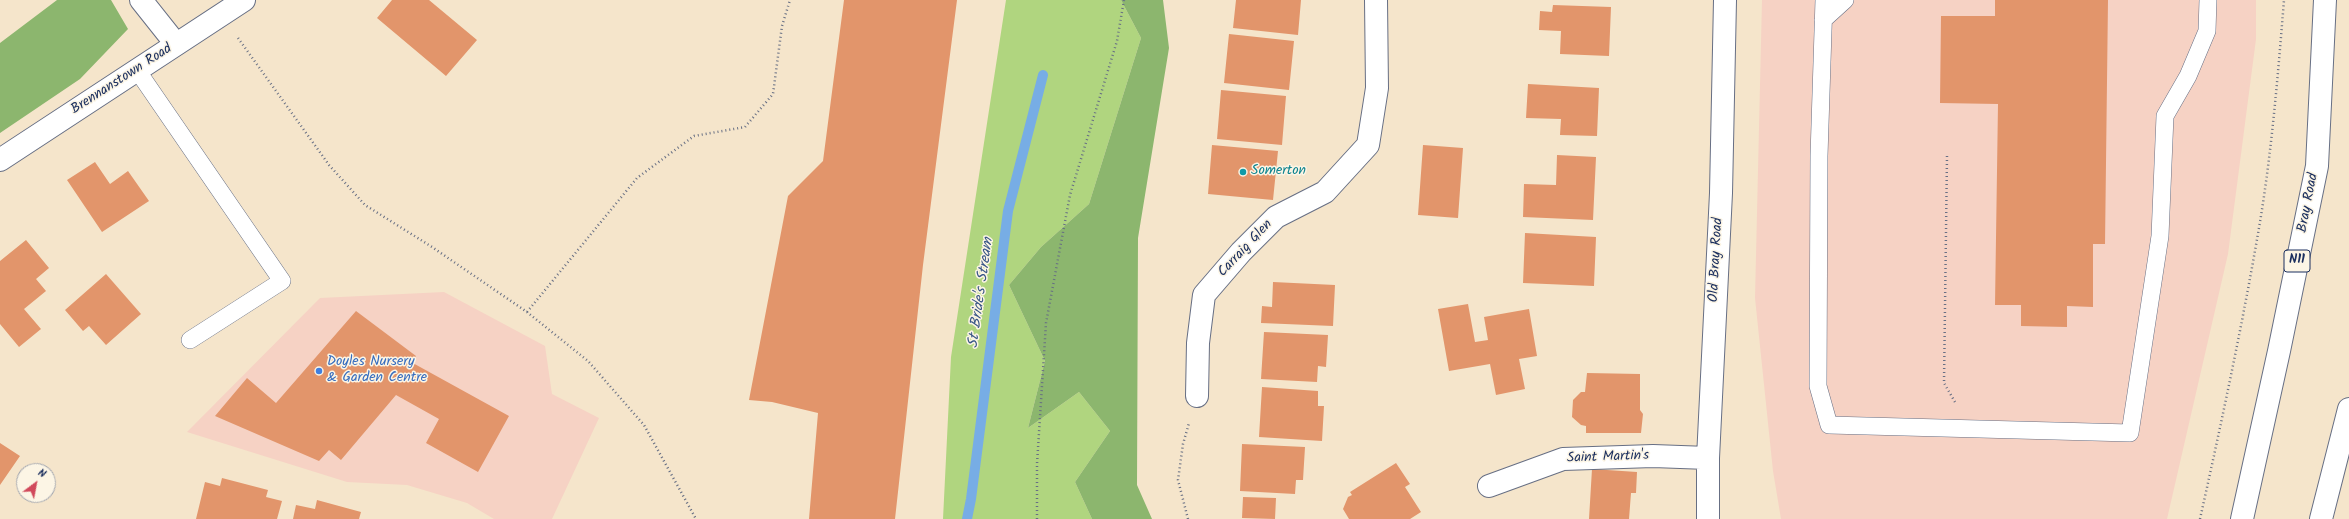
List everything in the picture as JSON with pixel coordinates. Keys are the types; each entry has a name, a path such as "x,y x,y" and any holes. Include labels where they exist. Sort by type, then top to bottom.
{"main road":[{"path":"140,0 176,44"},
{"name":"Brennanstown Road","path":"0,160 244,0"},
{"name":"Carraig Glen","path":"1197,396 1198,343 1204,295 1241,252 1276,217 1325,192 1368,146 1377,88 1376,0"},
{"name":"Old Bray Road","path":"1708,519 1708,458 1720,193 1724,0"},
{"name":"Bray Road","path":"2242,519 2279,351 2317,166 2325,0"},
{"path":"2321,519 2349,409"},
{"name":"Saint Martin's","path":"1489,486 1563,459 1653,456 1708,458"}],"lane":[{"path":"1824,0 1819,156 1818,386 1829,425 2130,433 2160,236 2165,116 2188,76 2207,32 2208,0"},
{"path":"1823,20 1845,0"},
{"path":"137,70 282,281 190,340"}],"path":[{"path":"527,312 637,178 694,136 745,127 773,94 782,26 790,0"},
{"path":"1037,519 1037,464 1046,324 1070,195 1117,41 1124,0"},
{"path":"2200,519 2231,381 2260,221 2279,71 2284,0"},
{"path":"222,14 329,165 365,205 432,247 527,312 588,361 644,425 696,519"},
{"path":"1947,156 1944,383 1962,413 1961,429"},
{"path":"1188,519 1178,480 1183,444 1197,396"}],"shaded area":[{"path":"1762,0 2256,0 2256,39 2228,254 2167,519 1781,519 1773,471 1755,298"},
{"path":"444,292 545,346 552,394 599,418 552,519 494,519 467,503 407,485 347,482 187,432 320,298"}],"green space":[{"path":"57,0 111,0 128,29 80,79 0,133 0,43"},
{"path":"1006,0 1121,0 1141,38 1089,204 1041,247 1009,285 1045,361 1028,428 1079,392 1110,431 1075,482 1092,519 943,519 951,357"},
{"path":"1121,0 1163,0 1169,48 1138,238 1137,485 1152,519 1092,519 1075,482 1110,431 1079,392 1028,428 1045,361 1009,285 1041,247 1089,204 1141,38"}],"building":[{"path":"392,0 429,0 477,40 446,76 377,18"},
{"path":"844,0 957,0 923,265 895,519 809,519 818,413 772,402 749,400 788,196 823,161"},
{"path":"1236,0 1301,0 1298,35 1233,28"},
{"path":"1995,0 2108,0 2105,244 2093,244 2093,307 2067,306 2067,327 2021,326 2021,305 1995,305 1998,104 1940,103 1941,16 1995,16"},
{"path":"1553,5 1611,7 1609,56 1560,54 1561,31 1539,30 1540,11 1552,12"},
{"path":"1229,34 1294,41 1289,90 1224,83"},
{"path":"1528,84 1599,88 1597,136 1560,135 1561,119 1526,118"},
{"path":"1221,90 1286,96 1282,145 1217,139"},
{"name":"Somerton","path":"1212,145 1278,151 1273,200 1208,194"},
{"path":"1423,145 1463,148 1458,218 1418,215"},
{"path":"1557,155 1596,157 1593,220 1523,217 1524,184 1556,185"},
{"path":"95,162 110,184 128,171 149,201 102,232 67,180"},
{"path":"1525,233 1596,237 1594,286 1523,283"},
{"path":"26,240 49,268 36,279 46,291 24,309 41,329 19,347 0,324 0,261"},
{"path":"106,274 141,314 106,345 89,326 83,331 65,310"},
{"path":"1273,282 1335,285 1333,326 1261,323 1262,306 1272,307"},
{"path":"1468,304 1475,342 1488,340 1484,317 1529,309 1537,356 1519,359 1525,389 1496,395 1490,364 1449,371 1438,309"},
{"path":"356,311 416,356 411,362 509,416 478,472 426,443 439,419 396,395 341,460 329,450 319,461 215,416 247,378 276,403"},
{"path":"1264,332 1328,335 1326,367 1318,366 1317,382 1261,379"},
{"path":"1587,373 1640,374 1640,410 1643,414 1641,433 1586,433 1586,426 1581,425 1572,417 1573,400 1581,392 1585,392"},
{"path":"1262,387 1318,391 1318,406 1324,406 1322,441 1259,437"},
{"path":"0,443 20,456 0,485"},
{"path":"1242,444 1305,447 1303,480 1296,480 1295,494 1240,491"},
{"path":"1396,463 1410,484 1405,487 1421,512 1410,519 1349,519 1343,509 1348,497 1352,495 1350,492"},
{"path":"1592,469 1637,472 1636,493 1631,493 1629,519 1589,519"},
{"path":"222,478 268,490 266,497 282,501 277,519 196,519 205,482 220,486"},
{"path":"1243,497 1276,498 1275,519 1242,518"},
{"path":"317,500 361,512 359,519 293,519 296,505 315,509"}],"waterway":[{"name":"St Bride's Stream","path":"967,519 971,499 1008,211 1043,75"}],"place":[{"name":"Somerton","path":"1243,172"},
{"name":"Doyles Nursery & Garden Centre","path":"319,371"}]}
